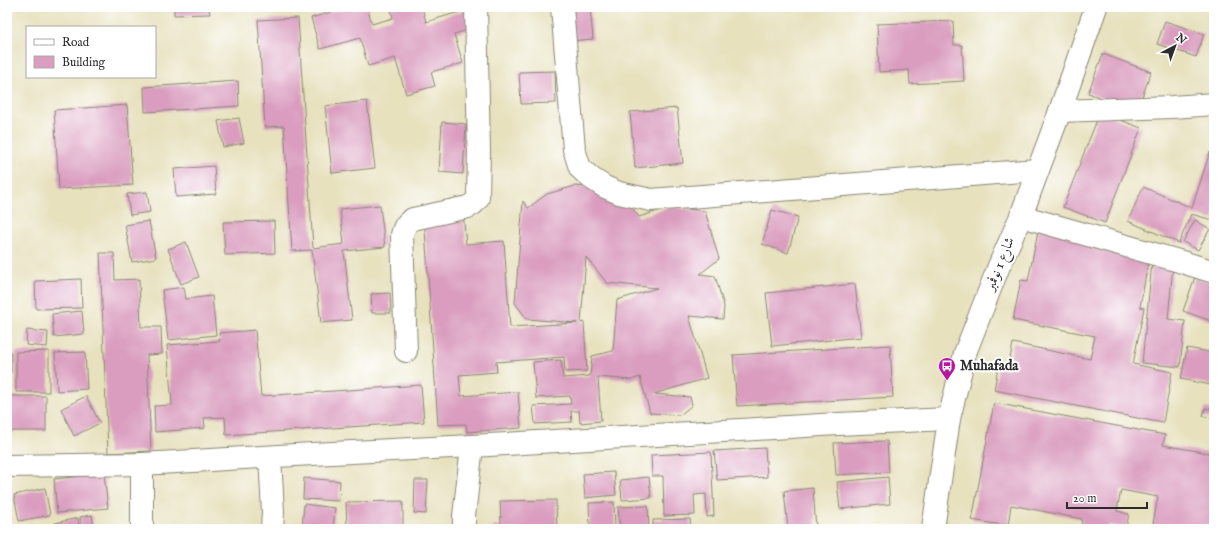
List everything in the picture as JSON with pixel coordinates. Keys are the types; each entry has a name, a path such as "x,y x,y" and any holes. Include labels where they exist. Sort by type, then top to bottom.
{"street":[{"path":"406,351 402,235 404,228 408,222 413,219 468,207 478,198 479,152 476,7"},
{"path":"562,7 573,141 576,156 580,168 591,178 605,187 619,193 651,200 1037,170"},
{"name":"شارع 1 نوفمبر","path":"933,529 949,419 965,353 1060,111 1096,7"},
{"path":"1060,111 1214,104"},
{"path":"1020,216 1214,272"},
{"path":"7,466 142,464 949,419"},
{"path":"464,529 464,516 472,446"},
{"path":"270,457 272,529"},
{"path":"142,464 142,529"}],"building":[{"path":"174,7 209,7 210,14 174,15"},
{"path":"348,7 367,7 372,24 393,18 390,7 422,7 426,22 466,10 471,29 454,34 463,63 431,72 435,86 406,94 395,58 368,66 360,38 320,49 311,18"},
{"path":"567,7 590,7 593,39 569,41"},
{"path":"298,18 313,248 344,244 340,209 380,205 385,247 344,251 352,320 321,323 312,250 292,251 284,126 265,127 258,20"},
{"path":"953,21 954,45 962,45 964,81 910,84 909,70 879,72 877,24"},
{"path":"1165,21 1204,34 1196,57 1157,44"},
{"path":"1103,54 1151,72 1137,111 1088,93"},
{"path":"555,71 556,103 521,104 519,72"},
{"path":"238,81 239,106 145,112 144,87"},
{"path":"367,101 375,168 332,173 325,106"},
{"path":"127,105 133,185 59,189 54,110"},
{"path":"677,108 683,163 635,168 630,112"},
{"path":"1100,112 1141,128 1105,223 1063,207"},
{"path":"239,118 244,143 223,147 218,121"},
{"path":"442,122 466,124 463,174 439,172"},
{"path":"1210,152 1214,152 1214,219 1191,214 1179,243 1128,221 1143,187 1192,208"},
{"path":"214,166 216,194 176,197 174,169"},
{"path":"575,186 618,190 639,217 670,207 705,211 719,259 700,274 715,276 724,306 723,319 689,316 707,378 654,394 690,397 692,405 680,415 650,413 640,377 631,380 598,377 601,421 580,423 579,411 571,411 572,422 535,424 533,406 571,404 570,396 536,398 533,362 561,360 563,378 590,376 592,356 613,351 617,300 657,288 607,283 586,257 581,323 584,322 587,371 565,372 564,357 496,362 497,372 459,375 461,396 518,392 521,428 467,432 466,424 438,425 424,215 463,212 466,244 504,241 510,327 577,323 527,319 515,303 523,201 528,208 547,194"},
{"path":"147,192 150,212 130,215 127,194"},
{"path":"772,210 798,217 788,253 762,244"},
{"path":"1195,220 1210,229 1198,250 1183,242"},
{"path":"149,221 156,258 132,262 125,225"},
{"path":"274,221 275,253 225,255 223,222"},
{"path":"1039,226 1151,248 1140,307 1144,308 1133,364 1172,372 1163,423 994,390 998,368 1008,369 1013,343 1090,359 1095,336 1013,320 1021,280 1028,281"},
{"path":"186,242 199,277 181,284 168,249"},
{"path":"100,253 114,253 115,280 139,279 141,327 161,327 162,354 147,355 151,451 108,453"},
{"path":"1153,253 1174,255 1168,319 1185,321 1180,367 1142,363"},
{"path":"1195,277 1214,284 1214,322 1183,311"},
{"path":"81,279 82,308 36,309 35,281"},
{"path":"855,284 861,337 772,346 766,293"},
{"path":"184,287 186,299 212,296 216,335 168,340 162,290"},
{"path":"390,293 391,313 372,313 371,294"},
{"path":"82,311 84,334 54,337 52,314"},
{"path":"27,330 48,332 47,347 26,345"},
{"path":"255,330 261,396 421,385 424,422 226,435 225,417 204,418 205,428 155,432 154,406 172,405 167,345 220,341 219,333"},
{"path":"1213,336 1214,374 1211,385 1181,379 1187,348 1210,352"},
{"path":"890,345 893,397 737,406 733,355"},
{"path":"49,351 49,392 16,392 16,352"},
{"path":"7,352 11,352 11,372 7,372"},
{"path":"85,352 87,389 57,391 55,353"},
{"path":"7,396 46,396 46,431 7,431"},
{"path":"86,396 100,423 74,436 61,409"},
{"path":"994,403 1165,435 1163,445 1214,454 1214,491 1212,502 1214,503 1214,529 1192,527 1192,529 1152,529 1158,497 1121,490 1117,511 1129,514 1126,528 1109,525 1108,529 1081,528 1082,519 1011,505 1008,526 972,520"},
{"path":"1205,408 1214,410 1214,419 1203,416"},
{"path":"887,441 889,472 836,475 834,443"},
{"path":"765,448 767,477 717,480 714,451"},
{"path":"711,452 714,516 707,517 706,494 694,495 695,515 664,516 663,476 652,476 651,455"},
{"path":"614,472 616,495 585,498 583,474"},
{"path":"104,474 108,508 57,513 54,479"},
{"path":"649,477 651,498 622,500 620,480"},
{"path":"888,477 890,504 840,509 837,482"},
{"path":"304,478 340,481 339,501 303,499"},
{"path":"415,480 428,480 426,514 414,513"},
{"path":"45,488 50,515 19,521 14,495"},
{"path":"813,488 816,529 788,529 784,491"},
{"path":"556,500 557,529 492,529 492,526 501,526 500,501"},
{"path":"403,501 403,529 347,529 346,502"},
{"path":"614,502 615,529 590,529 589,503"},
{"path":"304,504 335,508 333,529 302,529"},
{"path":"648,506 649,529 620,529 618,507"},
{"path":"92,515 94,529 82,529 80,517"},
{"path":"78,518 80,529 56,529 55,523"},
{"path":"690,519 691,529 653,529 653,520"}],"place":[{"name":"Muhafada","path":"947,381"}]}
